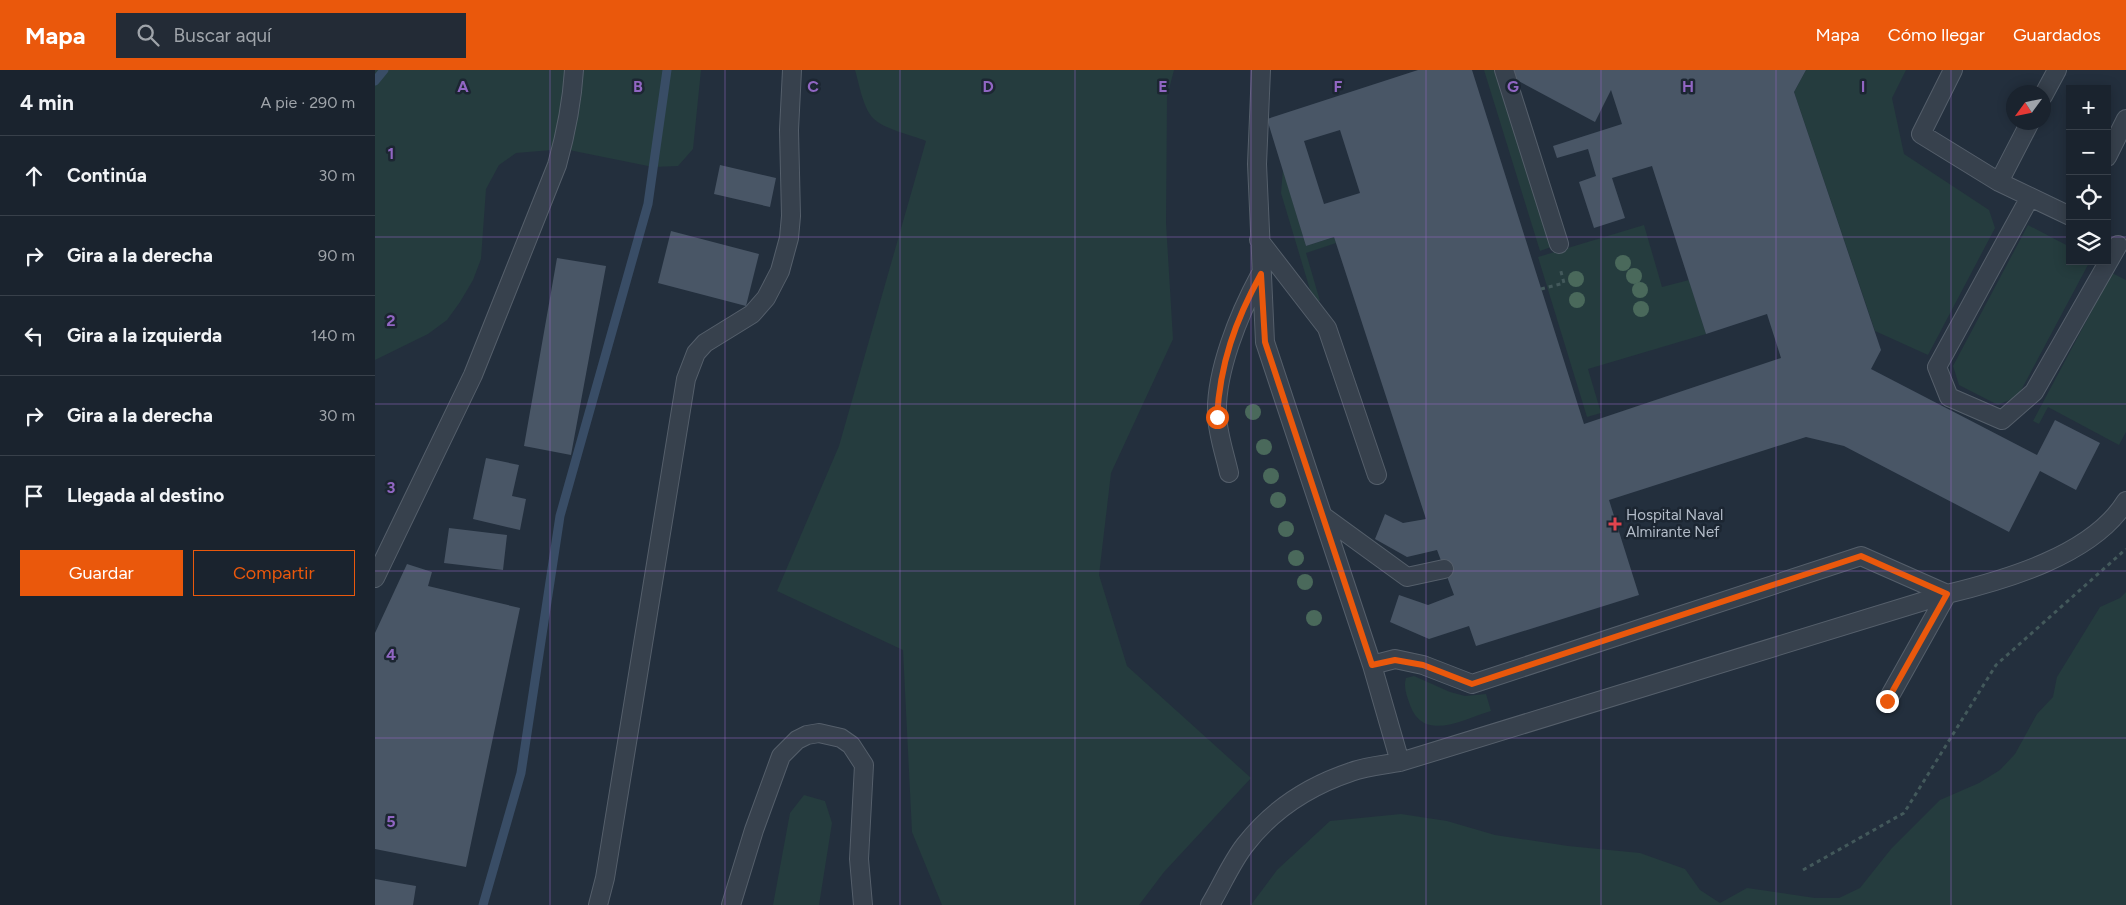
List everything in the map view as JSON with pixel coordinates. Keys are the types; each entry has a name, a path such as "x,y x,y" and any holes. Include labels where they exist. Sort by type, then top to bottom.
{"lane":[{"path":"375,578 473,375 557,164 566,132 572,99 574,70"},
{"path":"598,905 607,869 686,379 696,354 705,343 716,334 735,326 752,314 776,281 784,260 791,216 789,130 792,70"},
{"path":"1261,70 1257,164 1265,342 1372,665 1400,762"},
{"path":"1504,70 1559,244"},
{"path":"1953,70 1921,134 1999,182 2066,214"},
{"path":"2049,85 2057,70"},
{"path":"2111,149 2126,118"},
{"path":"1999,182 2026,130"},
{"path":"2030,197 1937,367 1949,398 2003,420 2034,392 2117,244"},
{"path":"1259,240 1327,328 1377,475"},
{"path":"1229,472 1217,417 1219,386 1227,348 1261,274"},
{"path":"1210,905 1244,846 1278,810 1300,794 1352,771 1400,762 2021,572 2080,544 2107,525 2126,501"},
{"path":"1323,516 1407,577 1444,569"},
{"path":"1372,665 1395,660 1423,665 1472,684 1861,556 1947,594"},
{"path":"1887,701 1947,594"},
{"path":"731,905 754,830 781,756 797,740 819,733 841,738 851,744 864,765 859,859 863,905"}],"path":[{"path":"1541,289 1564,283 1559,264"},
{"path":"1803,870 1904,813 1996,665 2126,549"}],"green space":[{"path":"375,70 701,70 693,149 678,166 653,167 564,149 516,153 499,165 486,189 481,259 473,280 460,302 447,320 428,334 375,360"},
{"path":"855,70 1174,70 1167,97 1166,223 1173,339 1111,473 1099,575 1127,666 1251,778 1164,872 1139,905 942,905 912,832 903,650 777,591 839,446 926,141 890,129 873,118 864,102"},
{"path":"1484,70 1494,70 1551,247 1540,251"},
{"path":"1806,70 1906,70 1892,98 1904,154 1989,210 1995,228 1928,355 1875,331 1794,92"},
{"path":"1283,169 1306,246 1334,237 1336,243 1306,253 1320,301 1314,303 1281,193"},
{"path":"1644,225 1662,287 1689,280 1706,334 1588,369 1601,413 1587,417 1538,257"},
{"path":"2028,225 2066,245 2066,265 2088,265 2018,396 1998,405 1959,385 1953,366"},
{"path":"2112,273 2126,280 2126,432 2119,445 2048,407 2039,424 2033,421"},
{"path":"2126,592 2126,905 1251,905 1277,870 1330,821 1401,814 1447,821 1495,835 1568,846 1640,853 1685,869 1700,890 1720,903 1747,888 1815,898 1839,898 1860,888 1891,849 1940,800 1979,783 2000,770 2015,754 2037,714 2053,697 2057,677 2100,607 2120,598"},
{"path":"1414,676 1450,692 1465,696 1486,694 1491,711 1457,723 1434,726 1425,723 1416,716 1406,692 1406,678"},
{"path":"804,795 825,801 832,823 819,905 773,905 790,813"}],"building":[{"path":"1418,70 1472,70 1584,424 1781,358 1767,314 1706,334 1652,166 1612,178 1625,218 1594,228 1579,182 1596,176 1588,149 1557,158 1553,146 1622,124 1611,90 1595,122 1511,77 1514,70 1806,70 1794,92 1881,350 1871,369 2037,455 2055,420 2100,443 2076,490 2040,471 2009,532 1844,446 1806,437 1609,500 1639,595 1476,646 1469,626 1429,639 1390,622 1399,595 1428,605 1454,595 1437,550 1407,557 1375,539 1385,514 1403,523 1426,519 1334,237 1306,246 1267,119","holes":["1340,130 1360,193 1324,204 1304,141"]},
{"path":"720,165 776,178 770,207 714,194"},
{"path":"671,231 759,254 746,306 658,283"},
{"path":"557,258 606,266 571,455 524,446"},
{"path":"486,458 519,465 512,496 526,499 520,530 473,519"},
{"path":"449,528 507,535 503,570 444,563"},
{"path":"407,564 432,572 428,586 520,608 466,867 375,849 375,633"},
{"path":"375,879 416,886 413,905 375,905"}],"waterway":[{"path":"375,81 384,70"},
{"path":"483,905 521,773 560,516 648,204 667,70"}],"place":[{"name":"Hospital Naval Almirante Nef","path":"1615,524"}],"route":[{"path":"1217,417 1219,386 1227,348 1261,274 1265,342 1372,665 1395,660 1423,665 1472,684 1861,556 1947,594 1887,701"}]}
